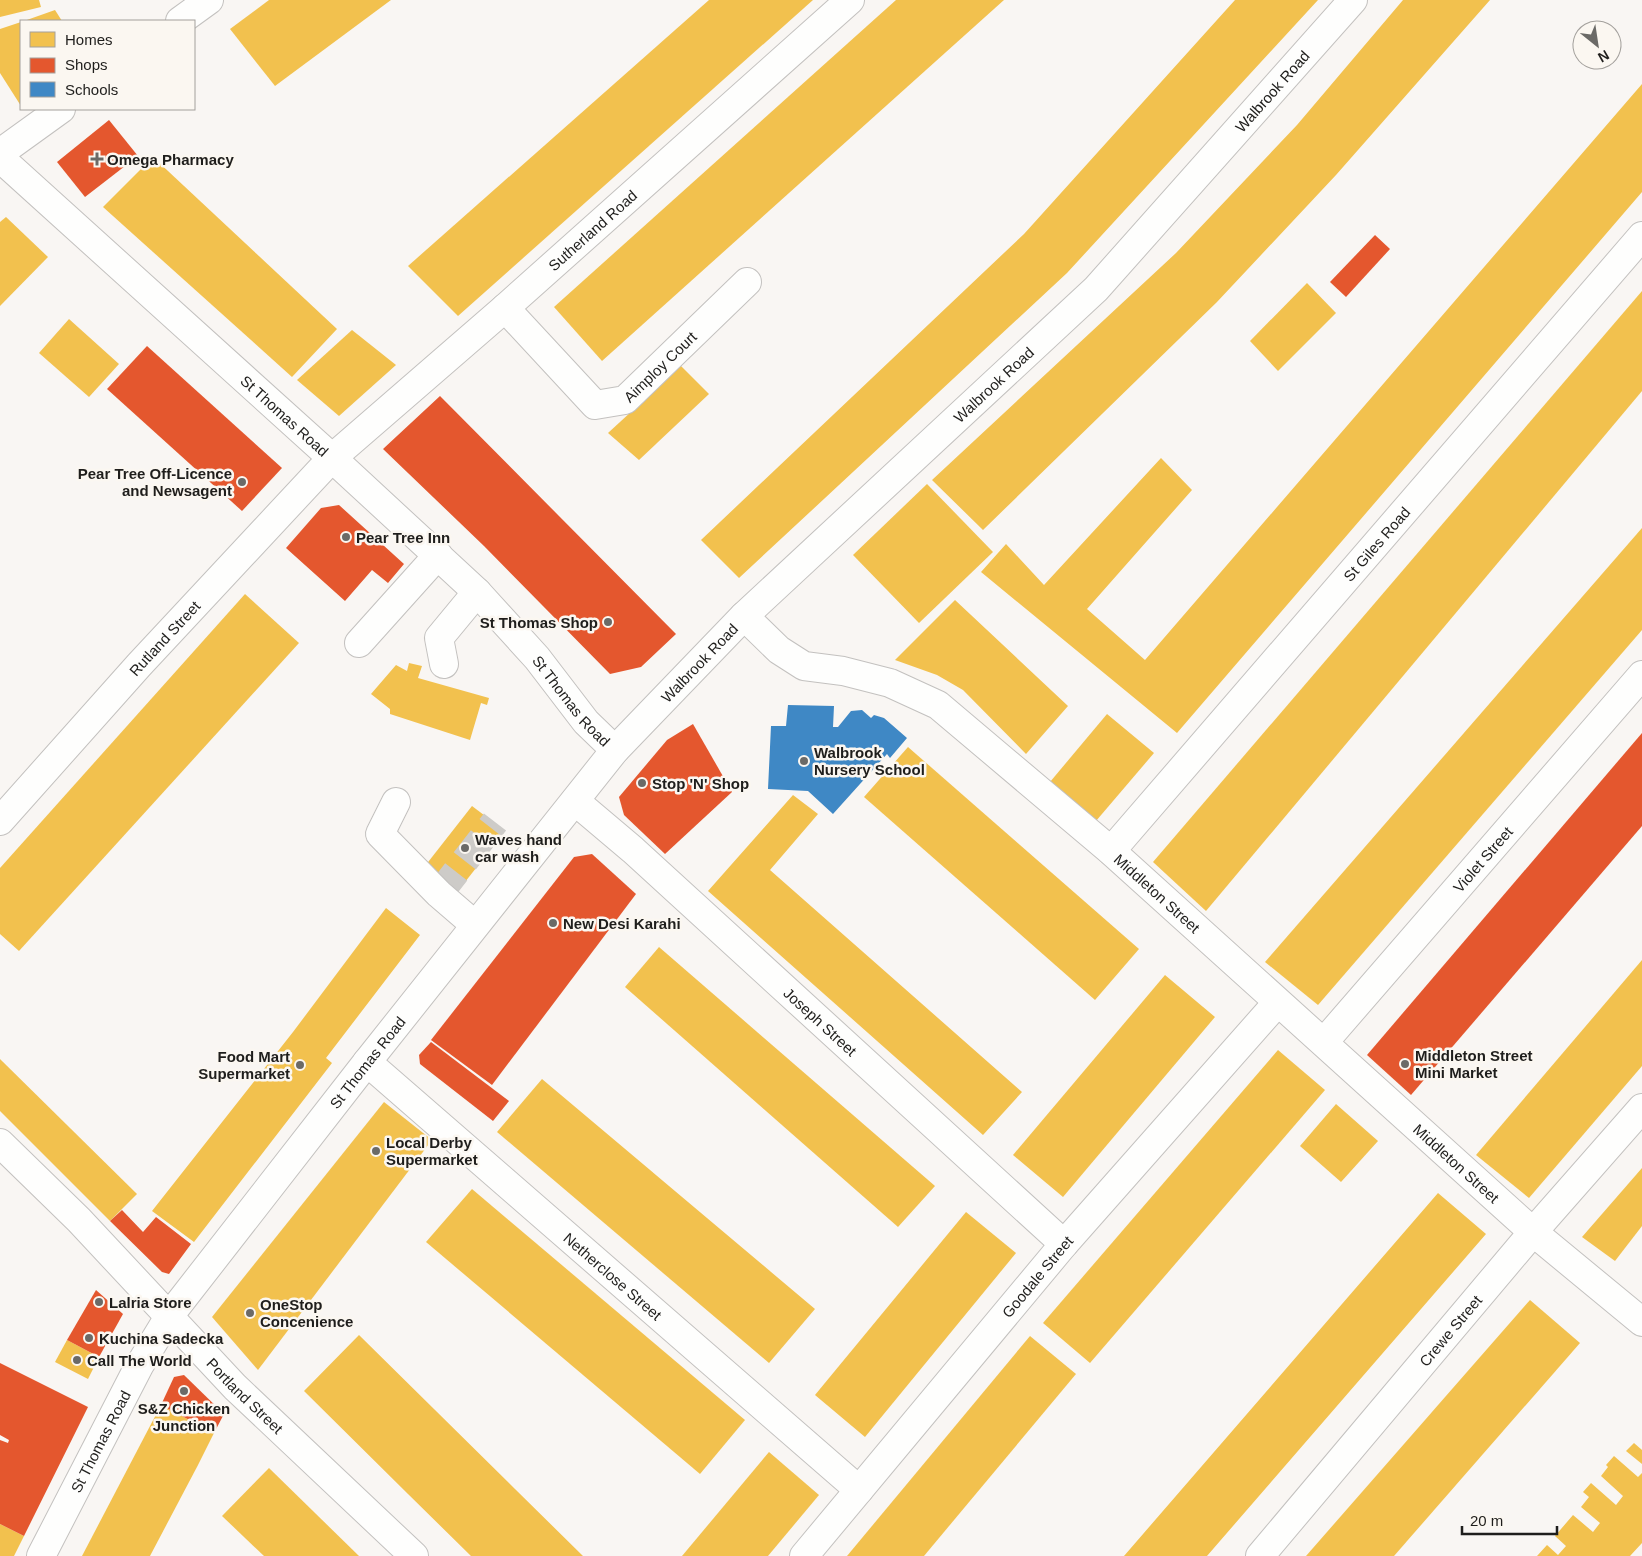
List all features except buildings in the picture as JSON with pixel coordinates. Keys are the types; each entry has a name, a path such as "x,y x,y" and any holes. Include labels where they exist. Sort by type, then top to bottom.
{"street":[{"path":"181,20 209,0"},
{"name":"Sutherland Road","path":"332,458 505,308 850,0"},
{"name":"Walbrook Road","path":"615,750 744,616 1096,289 1353,0"},
{"path":"0,153 60,110"},
{"name":"St Thomas Road","path":"0,158 332,458 477,592 537,658 586,722 615,750 367,1062 170,1315 135,1374 41,1556"},
{"name":"St Giles Road","path":"1111,851 1642,236"},
{"name":"Aimploy Court","path":"505,308 595,405 625,400 747,282"},
{"name":"Rutland Street","path":"0,821 139,665 332,458"},
{"path":"359,643 438,555"},
{"path":"444,664 439,638 477,592"},
{"name":"Middleton Street","path":"744,616 779,650 804,666 843,671 890,683 938,705 1111,851 1277,1003 1324,1042 1533,1232 1642,1322"},
{"name":"Violet Street","path":"1324,1042 1642,675"},
{"name":"Joseph Street","path":"575,801 633,850 1064,1244"},
{"path":"396,802 380,834 439,894 475,925"},
{"name":"Goodale Street","path":"804,1556 1064,1244 1277,1003"},
{"name":"Netherclose Street","path":"367,1062 859,1490"},
{"name":"Crewe Street","path":"1260,1556 1533,1232 1642,1108"},
{"name":"Portland Street","path":"0,1143 79,1220 170,1315 235,1387 414,1556"}],"tunnel":[{"path":"439,894 495,822"}],"place":[{"name":"Omega Pharmacy","path":"97,159"},
{"name":"Pear Tree Off-Licence and Newsagent","path":"242,482"},
{"name":"Pear Tree Inn","path":"346,537"},
{"name":"St Thomas Shop","path":"608,622"},
{"name":"Walbrook Nursery School","path":"804,761"},
{"name":"Stop 'N' Shop","path":"642,783"},
{"name":"Waves hand car wash","path":"465,848"},
{"name":"New Desi Karahi","path":"553,923"},
{"name":"Middleton Street Mini Market","path":"1405,1064"},
{"name":"Food Mart Supermarket","path":"300,1065"},
{"name":"Local Derby Supermarket","path":"376,1151"},
{"name":"Lalria Store","path":"99,1302"},
{"name":"OneStop Concenience","path":"250,1313"},
{"name":"Kuchina Sadecka","path":"89,1338"},
{"name":"Call The World","path":"77,1360"},
{"name":"S&Z Chicken Junction","path":"184,1391"}]}
